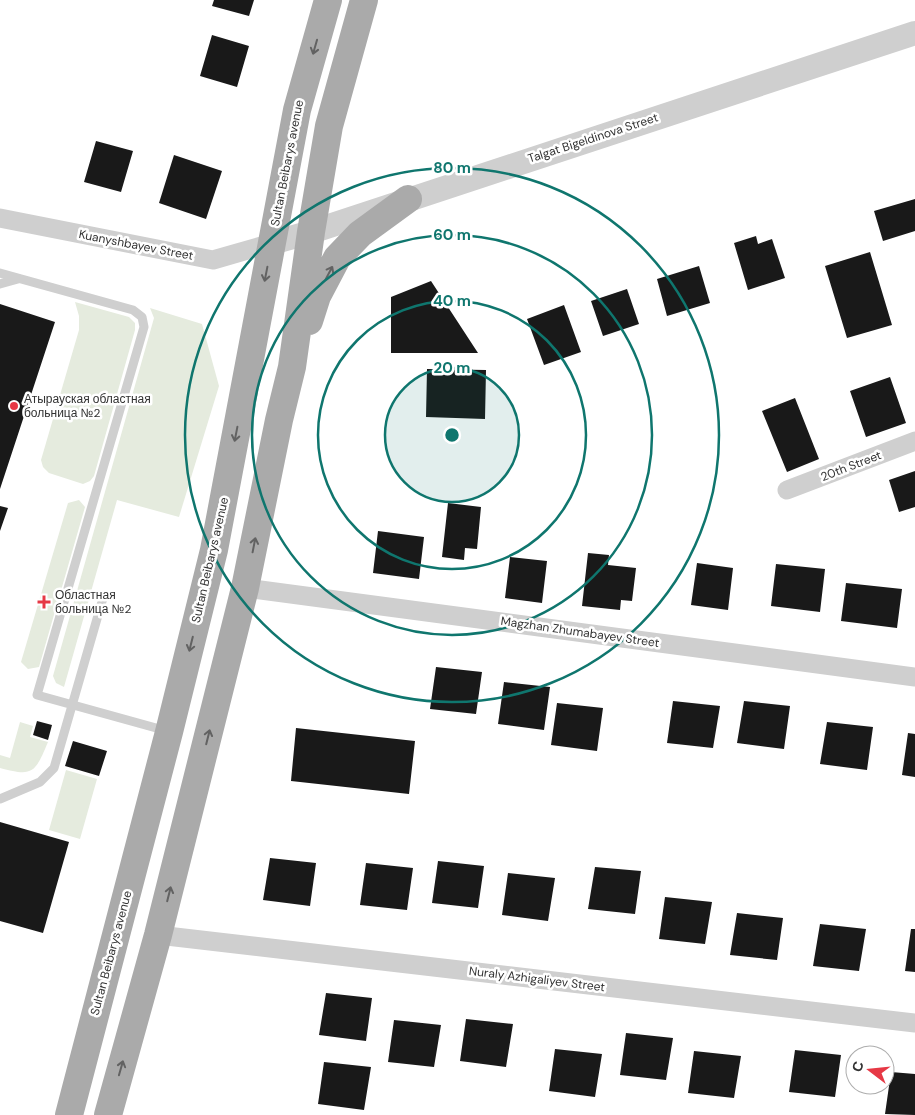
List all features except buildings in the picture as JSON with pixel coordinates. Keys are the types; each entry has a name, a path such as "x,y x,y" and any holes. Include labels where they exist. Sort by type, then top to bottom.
{"main road":[{"name":"Sultan Beibarys avenue","path":"69,1115 169,732 214,550 297,110 328,0"},
{"path":"108,1115 158,935 245,588 279,420 292,367 311,232 329,126 364,0"},
{"path":"292,367 318,296 337,258 360,234 408,199"}],"street":[{"name":"Talgat Bigeldinova Street","path":"272,243 311,232 915,33"},
{"name":"Kuanyshbayev Street","path":"0,218 213,260 272,243"},
{"name":"20th Street","path":"787,490 915,441"},
{"name":"Magzhan Zhumabayev Street","path":"245,588 915,677"},
{"name":"Nuraly Azhigaliyev Street","path":"158,935 915,1023"}],"lane":[{"path":"0,273 133,310 142,317 144,327 37,695 169,732"},
{"path":"0,284 21,279"},
{"path":"0,798 40,782 54,768 103,598"}],"shaded area":[{"path":"75,302 129,317 135,323 135,330 94,476 90,481 83,484 49,473 43,467 41,460 79,330 79,316"},
{"path":"150,308 202,324 219,386 179,517 117,500 64,687 56,683 53,676 154,318"},
{"path":"79,500 85,507 39,667 28,669 21,662 68,503"},
{"path":"20,722 33,726 30,737 48,742 36,766 26,772 0,768 0,755 10,758"},
{"path":"66,770 97,779 80,839 49,830"}],"place":[{"name":"Атырауская областная больница №2","path":"14,406"},
{"name":"Областная больница №2","path":"44,602"}]}
